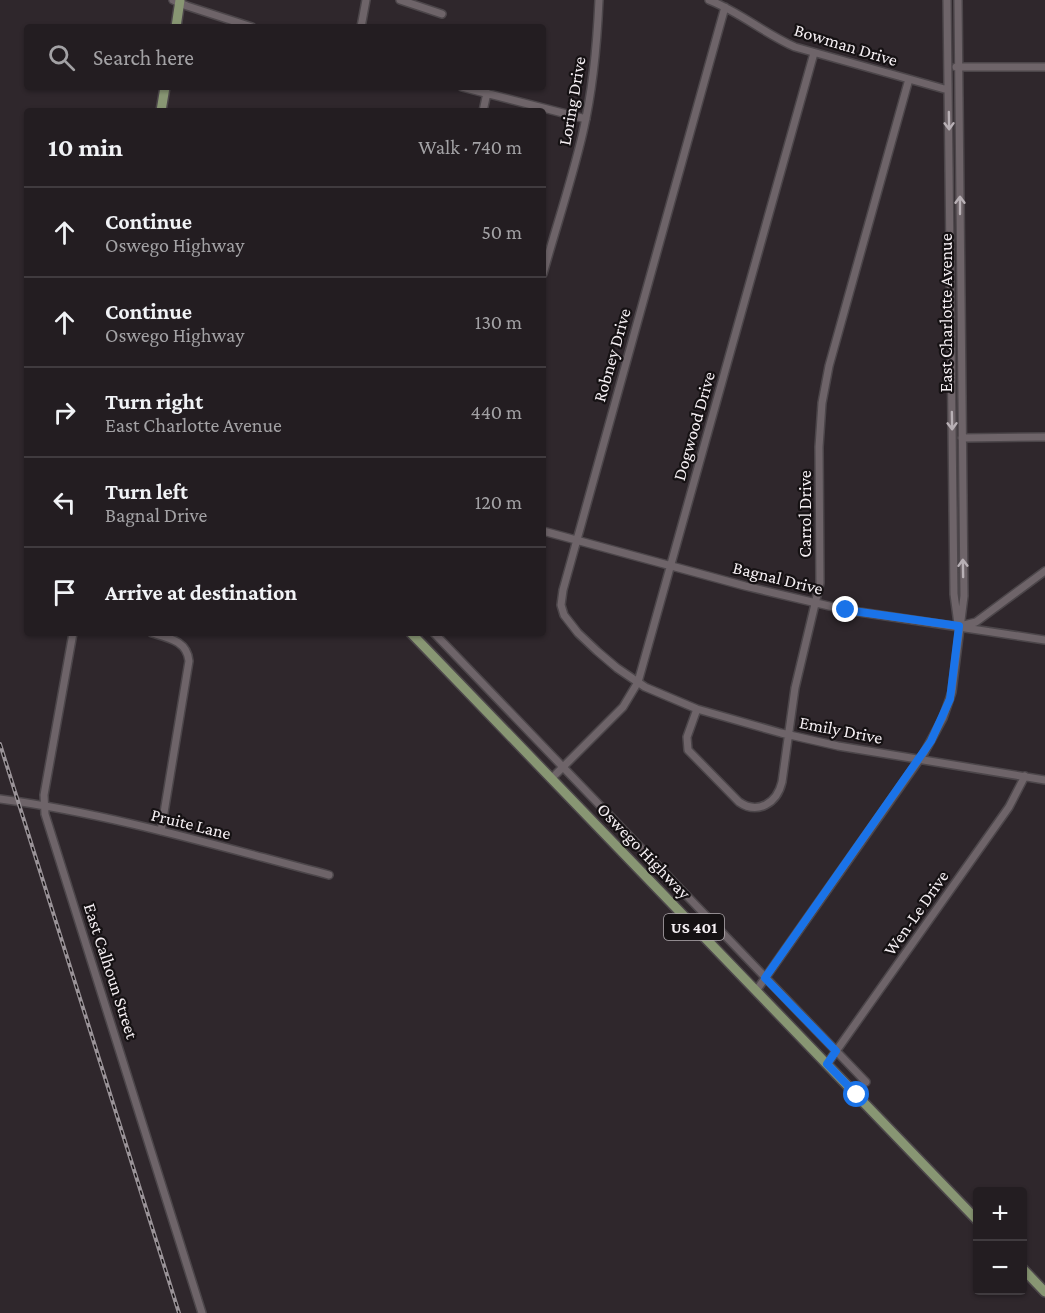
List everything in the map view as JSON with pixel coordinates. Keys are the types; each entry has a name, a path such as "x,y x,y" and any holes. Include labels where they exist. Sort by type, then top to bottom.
{"main road":[{"path":"176,24 178,1"},
{"path":"162,108 164,90"},
{"name":"Oswego Highway","path":"414,636 973,1216"},
{"path":"1027,1272 1045,1292"}],"street":[{"path":"362,24 366,0"},
{"path":"400,0 442,14"},
{"name":"Loring Drive","path":"546,264 586,119 594,71 599,0"},
{"name":"Bowman Drive","path":"709,0 726,7 780,40 814,53 948,90"},
{"name":"East Charlotte Avenue","path":"947,0 954,594 959,626"},
{"name":"East Charlotte Avenue","path":"756,991 920,758 938,729 950,699 964,596 958,0"},
{"path":"178,1 243,24"},
{"name":"Robney Drive","path":"638,682 597,651 578,633 564,615 561,598 726,7"},
{"name":"Dogwood Drive","path":"551,779 623,707 638,682 814,53"},
{"path":"948,67 1045,67"},
{"name":"Carrol Drive","path":"697,709 687,737 688,750 727,792 748,807 764,806 779,792 782,782 795,688 820,584 819,447 825,385 837,333 909,79"},
{"path":"479,90 544,108"},
{"path":"484,108 487,93"},
{"path":"546,108 586,119"},
{"path":"962,438 1045,437"},
{"name":"Bagnal Drive","path":"546,532 846,610 1045,640"},
{"path":"959,626 976,622 1045,571"},
{"name":"East Calhoun Street","path":"72,636 44,806 49,829 202,1313"},
{"path":"160,636 181,644 187,650 189,661 161,831"},
{"name":"Oswego Highway","path":"437,636 866,1082"},
{"name":"Emily Drive","path":"638,682 697,709 788,735 838,746 1045,780"},
{"name":"Wen-Le Drive","path":"827,1064 1009,807 1025,776"},
{"name":"Pruite Lane","path":"0,800 44,806 161,831 329,875"}],"railway":[{"path":"0,744 179,1313"}],"route":[{"path":"846,610 959,626 952,692 943,718 931,741 765,978 836,1051 827,1064 857,1095"}]}
